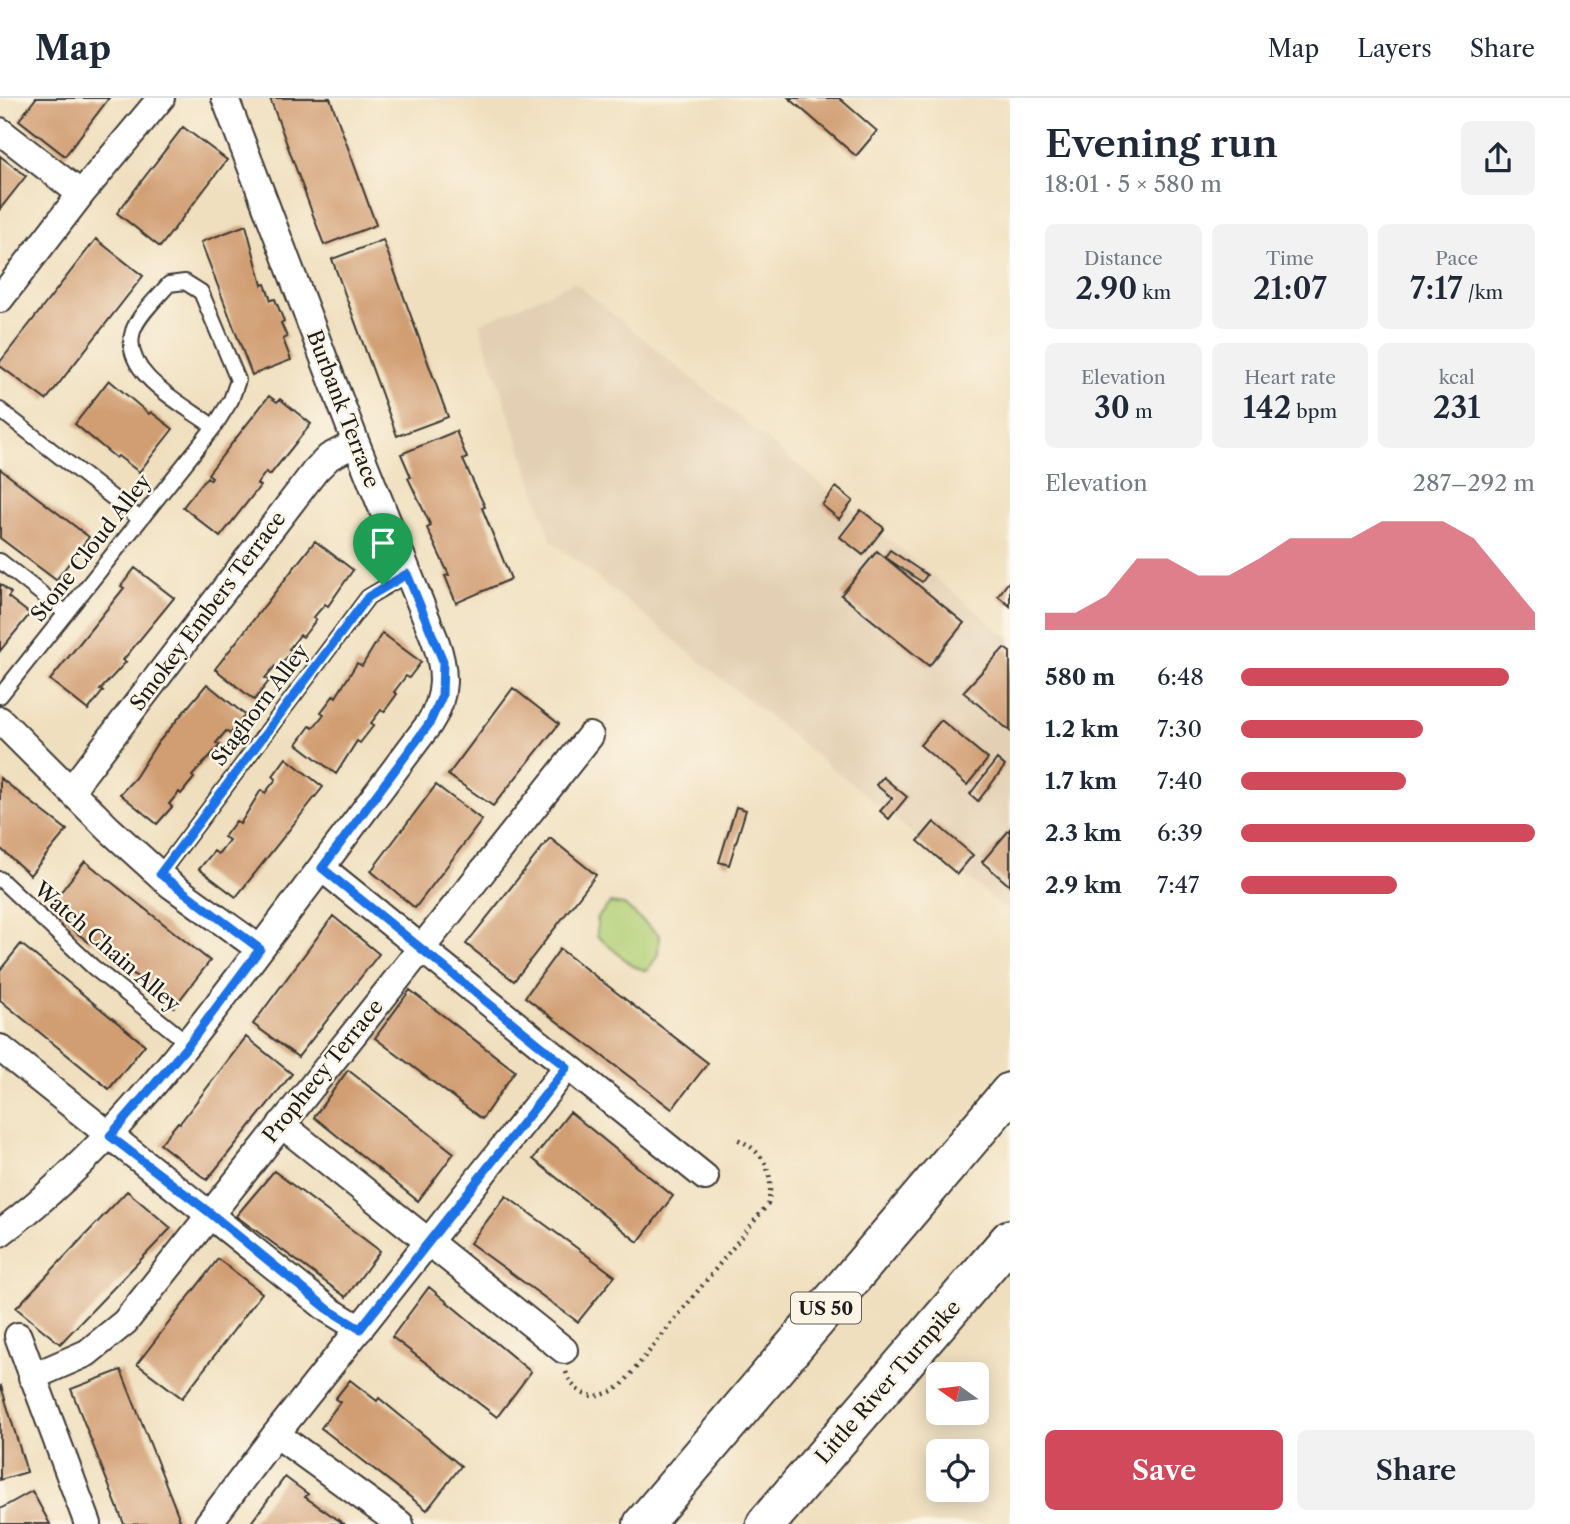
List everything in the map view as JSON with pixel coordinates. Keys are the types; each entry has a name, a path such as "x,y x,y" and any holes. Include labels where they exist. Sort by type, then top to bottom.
{"highway":[{"name":"US 50","path":"643,1524 1010,1092"},
{"name":"Little River Turnpike","path":"766,1524 1010,1239"}],"street":[{"path":"3,290 161,98"},
{"name":"Burbank Terrace","path":"0,1233 41,1203 110,1136 189,1044 429,724 442,696 443,661 356,443 225,98"},
{"path":"0,131 81,194"},
{"name":"Smokey Embers Terrace","path":"71,790 315,471 329,457 356,443"},
{"path":"0,720 160,874 260,949"},
{"name":"Prophecy Terrace","path":"32,1377 88,1353 125,1322 590,736"},
{"path":"322,868 705,1177"},
{"path":"0,1048 329,1310 360,1329"},
{"path":"208,1524 276,1434 567,1067"},
{"path":"281,1124 564,1350"},
{"path":"18,1336 88,1524"},
{"path":"276,1434 401,1524"}],"lane":[{"name":"Stone Cloud Alley","path":"0,696 214,427 231,400 238,380 201,292 185,282 169,284 133,329 130,350 138,370 214,427"},
{"path":"0,410 140,519"},
{"path":"0,561 66,613"},
{"name":"Staghorn Alley","path":"160,874 368,597 407,574"},
{"name":"Watch Chain Alley","path":"0,879 93,967 189,1044"}],"path":[{"path":"564,1350 566,1371 576,1389 585,1395 608,1395 622,1385 669,1330 704,1281 768,1205 769,1177 765,1158 753,1146 737,1139"}],"shaded area":[{"path":"574,282 1010,639 1010,912 552,541 479,324"}],"green space":[{"path":"610,903 624,905 659,935 658,955 647,971 633,966 597,936 597,918"}],"building":[{"path":"36,98 109,98 65,156 19,120"},
{"path":"270,98 330,98 376,225 324,245"},
{"path":"789,98 839,98 877,131 856,156"},
{"path":"183,127 227,160 160,247 117,213"},
{"path":"0,156 26,176 0,209"},
{"path":"246,225 262,285 265,284 271,300 275,299 284,321 281,323 287,337 283,339 291,360 252,375 201,242"},
{"path":"96,239 143,276 46,400 0,366 0,362"},
{"path":"383,240 448,417 397,436 332,259"},
{"path":"109,380 149,414 151,412 173,429 139,472 118,456 116,458 75,424"},
{"path":"269,396 277,402 280,399 311,424 270,475 266,472 257,484 260,486 220,537 183,507 207,477 210,480 212,477 208,474"},
{"path":"456,431 467,458 463,460 485,507 482,508 511,579 456,603 445,576 449,575 427,528 431,526 408,478 411,477 401,454"},
{"path":"0,469 89,537 56,580 0,538"},
{"path":"836,487 853,501 839,519 822,505"},
{"path":"861,510 884,528 863,555 840,537"},
{"path":"315,541 353,570 328,606 325,604 313,618 316,620 303,637 300,635 289,649 292,651 278,668 275,666 265,678 269,681 254,700 215,669"},
{"path":"890,550 927,575 922,582 885,557"},
{"path":"877,551 964,623 929,666 841,595"},
{"path":"135,568 174,598 123,660 126,662 100,690 103,691 88,710 50,680 124,588 121,586"},
{"path":"1010,580 1010,606 998,596"},
{"path":"0,584 11,593 8,597 30,614 0,651"},
{"path":"382,633 421,662 409,678 406,676 394,692 397,694 384,712 381,710 371,723 374,725 360,743 357,741 336,774 297,744 310,726 313,728 324,714 321,712 334,695 336,697 357,663 362,666"},
{"path":"1004,648 1010,652 1010,731 963,692"},
{"path":"207,684 245,715 230,734 226,731 216,743 220,745 192,776 194,778 181,794 179,792 169,804 172,807 157,824 120,794 135,778 156,745"},
{"path":"513,688 559,724 493,806 448,775"},
{"path":"941,720 988,759 967,785 920,745"},
{"path":"286,758 323,787 236,897 199,869 214,851 218,854 229,840 224,837 236,821 240,824 261,790 265,793 276,779 273,776"},
{"path":"997,759 1005,766 978,801 970,794"},
{"path":"883,777 907,797 889,819 880,811 892,798 876,785"},
{"path":"0,778 67,830 30,875 0,848"},
{"path":"436,785 482,820 415,908 371,871"},
{"path":"736,807 746,810 729,865 719,862"},
{"path":"934,822 973,855 957,874 918,841"},
{"path":"1010,829 1010,886 982,862"},
{"path":"550,838 596,875 514,981 466,944"},
{"path":"85,861 210,961 174,1007 92,940 90,943 69,927 71,924 49,907"},
{"path":"333,916 379,954 298,1057 253,1024"},
{"path":"21,944 145,1045 109,1089 0,1000 0,970"},
{"path":"560,949 708,1063 672,1109 525,997"},
{"path":"410,990 515,1071 482,1119 375,1038"},
{"path":"246,1037 292,1074 207,1180 160,1144 178,1122 180,1123"},
{"path":"348,1070 454,1153 418,1201 314,1117"},
{"path":"570,1112 673,1196 638,1242 533,1159"},
{"path":"274,1171 380,1251 346,1297 236,1216"},
{"path":"127,1191 171,1228 60,1344 16,1308"},
{"path":"506,1196 615,1276 578,1322 470,1243"},
{"path":"218,1259 262,1293 182,1398 137,1364"},
{"path":"429,1287 531,1372 497,1417 392,1337"},
{"path":"121,1370 180,1520 171,1524 124,1524 71,1389"},
{"path":"350,1380 377,1401 379,1398 461,1466 427,1510 321,1428 340,1402 335,1399"},
{"path":"0,1387 27,1472 0,1480"},
{"path":"285,1477 308,1494 305,1497 344,1524 250,1524"},
{"path":"32,1491 50,1524 0,1524 0,1509"}],"route":[{"path":"407,574 443,661 442,696 437,712 429,724 322,868 567,1067 360,1329 329,1310 110,1136 189,1044 260,949 171,885 160,874 368,597 383,585 407,574"}]}
